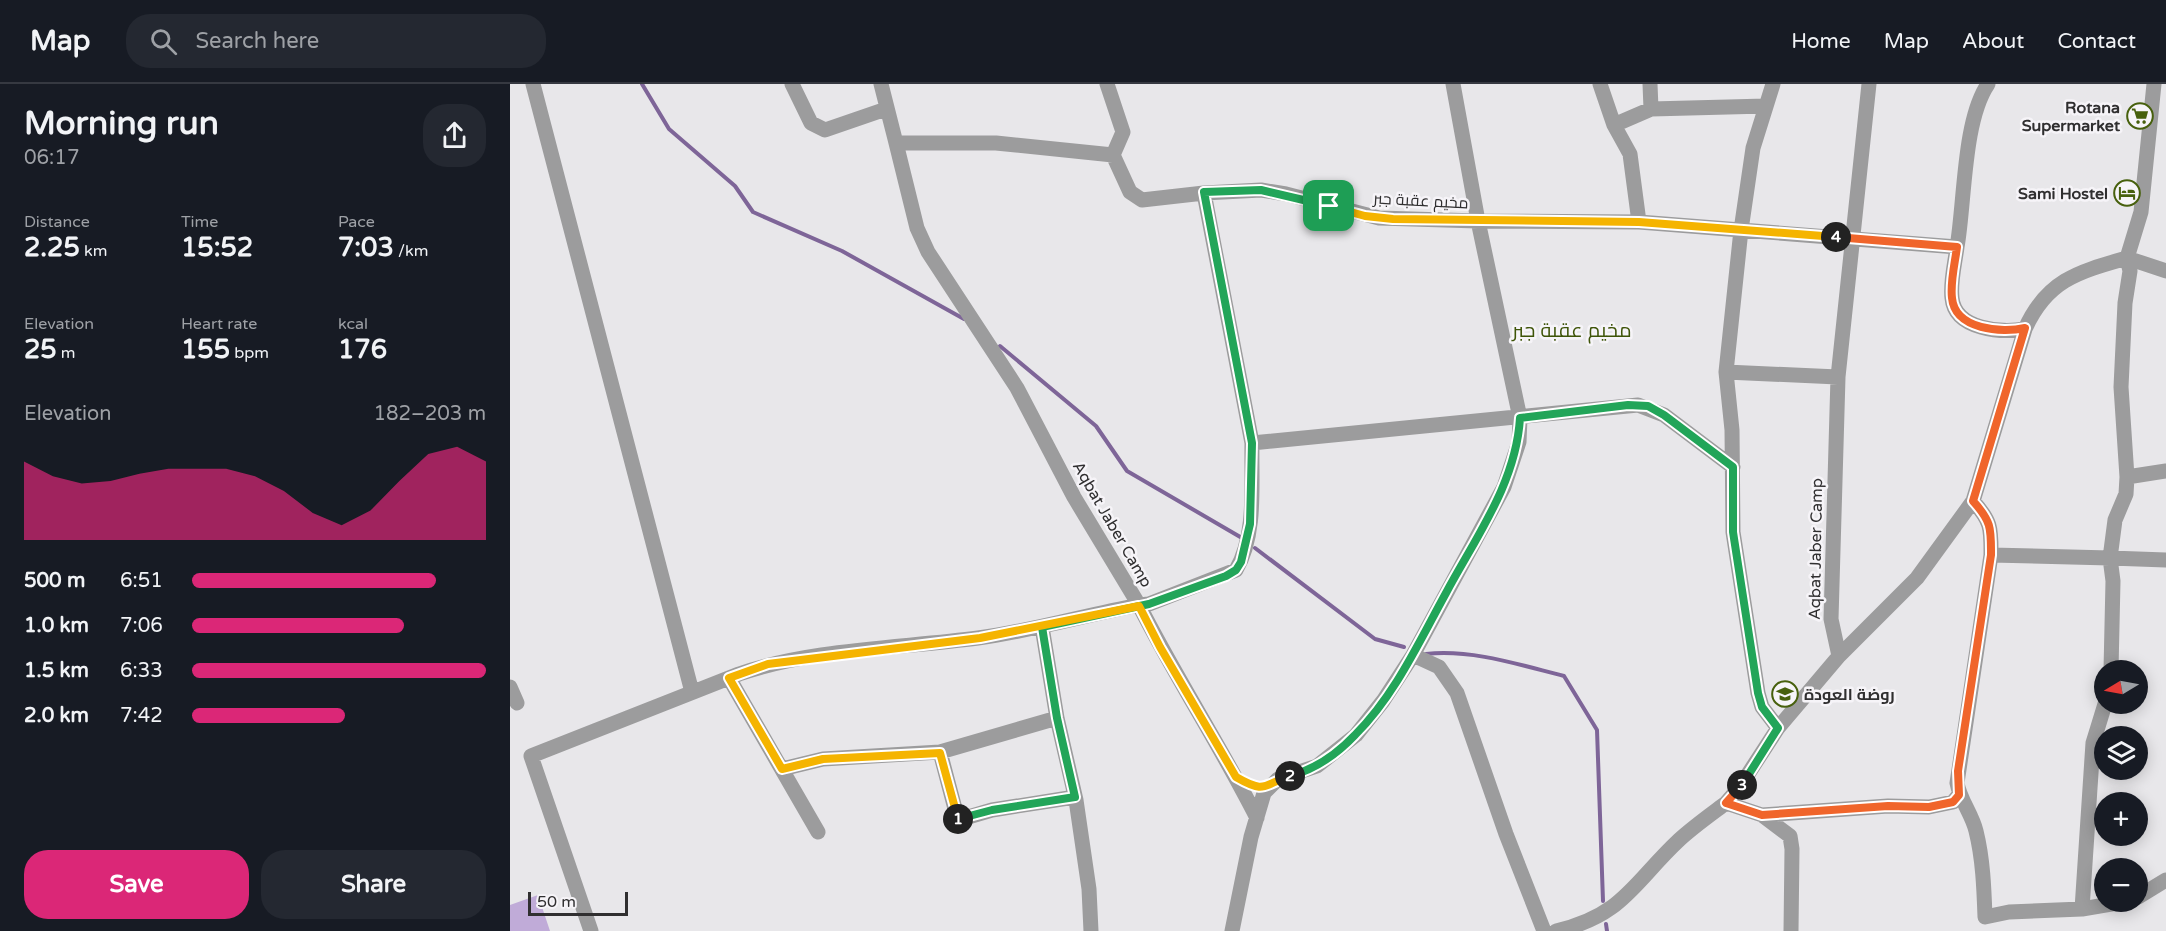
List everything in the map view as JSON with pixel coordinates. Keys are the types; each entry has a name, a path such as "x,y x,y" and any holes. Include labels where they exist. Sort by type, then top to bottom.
{"street":[{"path":"533,84 692,692"},
{"path":"792,84 811,123 825,130 886,109"},
{"name":"Aqbat Jaber Camp","path":"881,84 918,228 928,252 1017,388 1074,497 1139,606 1236,570 1241,562 1250,524 1252,443"},
{"path":"896,143 996,144 1113,155 1122,132 1107,84"},
{"name":"مخيم عقبة جبر","path":"1113,155 1130,192 1142,200 1204,192 1261,190 1286,194 1379,218 1478,221 1453,84"},
{"path":"1600,84 1614,125 1630,154 1639,222"},
{"path":"1650,84 1651,109"},
{"path":"1773,84 1753,148 1741,230 1726,372 1733,467 1733,532 1758,693 1762,707 1778,728"},
{"name":"Aqbat Jaber Camp","path":"1839,656 1831,619 1838,377 1855,238 1869,84"},
{"path":"1988,84 1977,107 1971,129 1952,297 1958,313 1966,320 1996,331 2025,328"},
{"path":"2111,660 2110,558 2115,520 2126,494 2127,477 2121,387 2125,303 2130,271 2127,258 2141,212 2154,84"},
{"path":"1614,125 1651,109 1767,106"},
{"path":"1204,192 1252,443 1520,418 1628,405 1648,406 1688,432 1733,467"},
{"path":"1232,931 1264,793 1278,779 1317,766 1356,735 1383,701 1413,655 1504,487 1519,442 1520,418 1478,221 1639,222 1957,247"},
{"path":"1556,931 1587,922 1628,897 1680,839 1726,803 1751,771 1778,728 1839,656 1917,578 1973,501 2025,328 2035,307 2059,284 2099,266 2127,258 2166,271"},
{"path":"1726,372 1838,377"},
{"path":"2127,477 2166,471"},
{"path":"1973,501 1987,517 1990,525 1991,555 1958,771 1959,795 1965,801 1976,832 1984,882 1982,924 2009,912 2094,907"},
{"path":"1991,555 2166,560"},
{"path":"591,931 531,756 729,678 768,664 802,658 980,638 1139,606 1257,818"},
{"path":"1042,627 1057,718 1075,797 1089,889 1091,931"},
{"path":"1413,655 1439,667 1457,693 1506,834 1544,931"},
{"path":"729,678 819,832"},
{"path":"510,687 518,704"},
{"path":"2082,909 2093,743 2102,714"},
{"path":"782,769 823,759 940,753 1057,718"},
{"path":"940,753 958,820 992,810 1075,797"},
{"path":"1236,777 1258,788 1269,787"},
{"path":"1762,815 1888,806 1929,807 1953,802 1959,795"},
{"path":"1726,803 1762,815 1790,836 1792,849 1791,931"},
{"path":"2148,891 2166,880"}],"shaded area":[{"path":"538,895 550,931 510,931 510,905"}],"waterway":[{"path":"642,84 669,129 735,186 753,212 842,251 964,319"},
{"path":"1000,346 1096,426 1127,471 1242,538"},
{"path":"1255,548 1375,639 1404,647"},
{"path":"1426,654 1478,656 1564,676 1597,730 1603,901"},
{"path":"1606,924 1607,931"}],"place":[{"name":"Rotana Supermarket","path":"2140,116"},
{"name":"Sami Hostel","path":"2127,193"},
{"name":"روضة العودة","path":"1785,694"}],"district":[{"name":"مخيم عقبة جبر","path":"1572,330"}],"route":[{"path":"1329,206 1286,194 1261,190 1204,192 1252,443 1250,524 1241,562 1236,570 1226,576 1149,604 1115,610 1042,627 1057,718 1075,797 992,810 958,820 940,753 823,759 782,769 729,678 768,664 802,658 980,638 1042,627 1047,626 1139,606 1160,647 1194,701 1236,777 1258,788 1269,787 1278,779 1317,766 1330,757 1356,735 1383,701 1413,655 1504,487 1519,442 1520,418 1638,405 1648,406 1664,415 1733,467 1733,532 1752,639 1758,693 1762,707 1778,728 1739,788 1726,803 1762,815 1888,806 1929,807 1953,802 1959,795 1958,771 1991,555 1990,525 1987,517 1973,501 2025,328 1996,331 1966,320 1958,313 1953,306 1952,297 1957,247 1639,222 1393,219 1365,216 1329,206"}]}
